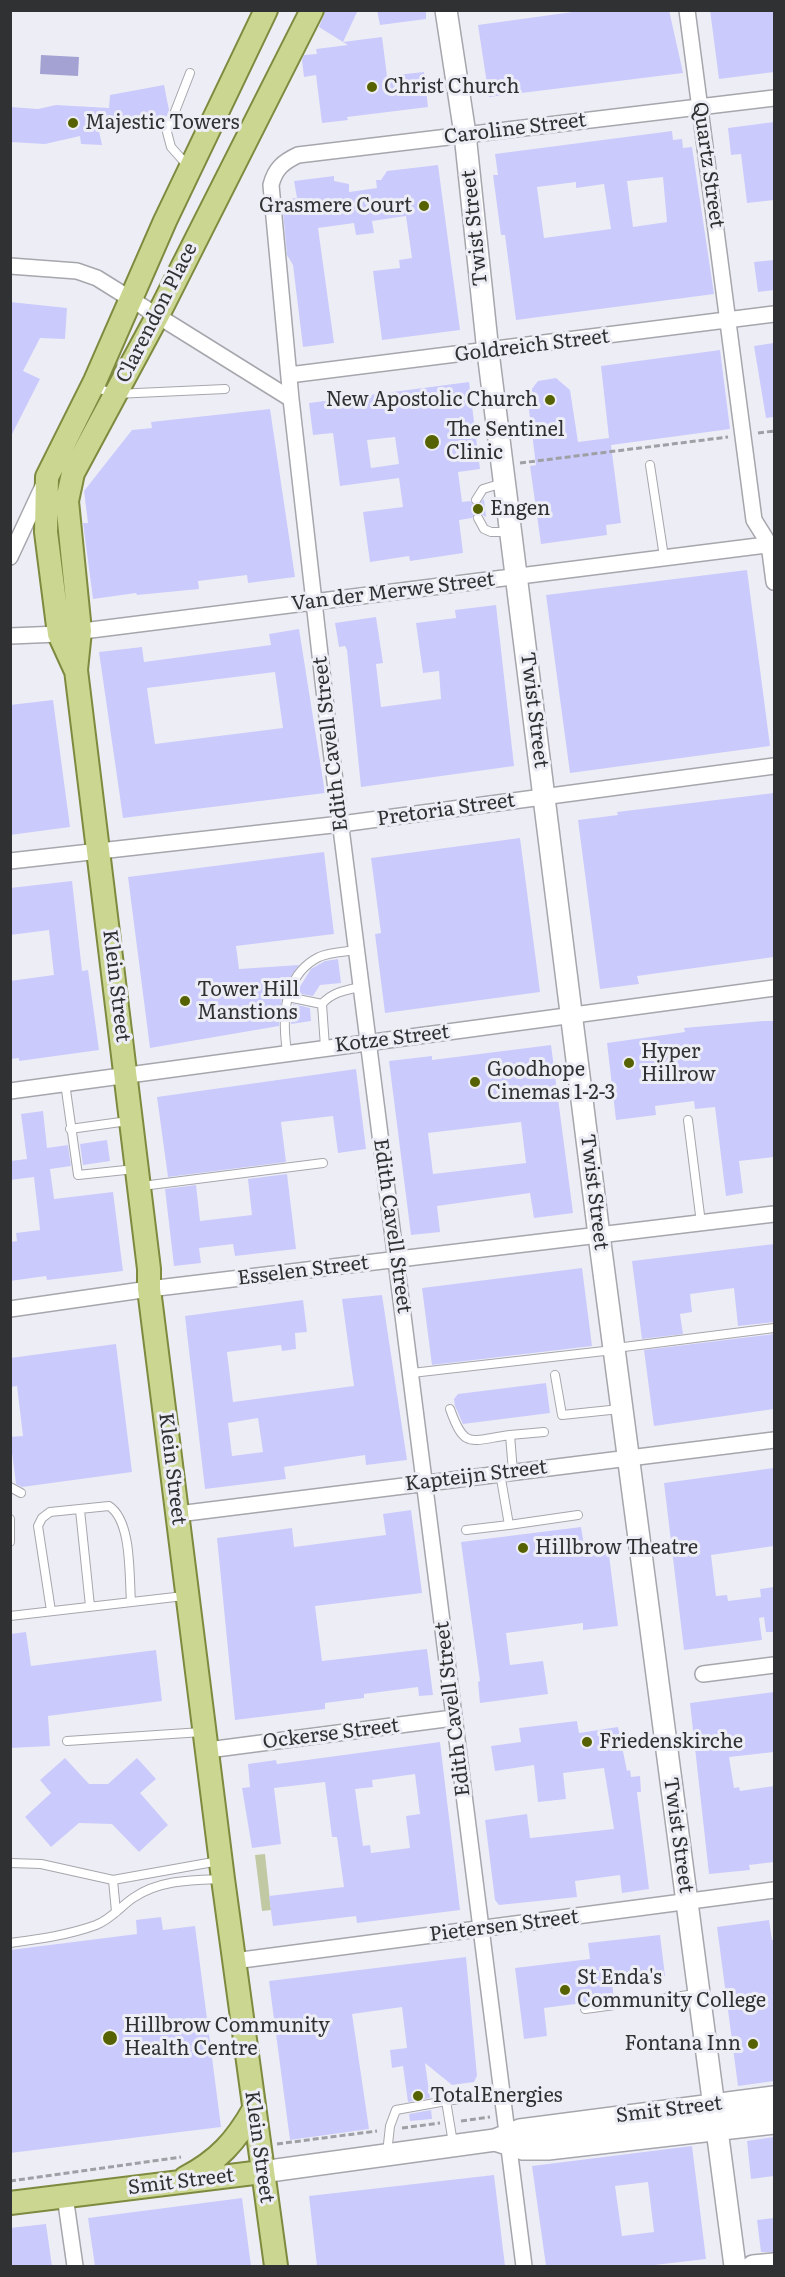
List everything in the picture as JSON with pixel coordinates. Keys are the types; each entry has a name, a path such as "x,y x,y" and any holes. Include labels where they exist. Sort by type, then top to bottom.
{"main road":[{"name":"Clarendon Place","path":"47,477 93,386 190,169 266,10"},
{"name":"Clarendon Place","path":"69,633 67,522 69,488 312,10"},
{"name":"Klein Street","path":"47,477 47,543 76,670 140,1177 149,1289 222,1870 276,2266"},
{"path":"173,2184 204,2168 227,2150 254,2109"},
{"name":"Smit Street","path":"10,2203 262,2172"}],"street":[{"name":"Twist Street","path":"446,10 465,134 488,352 599,1236 735,2266"},
{"name":"Quartz Street","path":"687,10 730,320 754,520 772,544"},
{"name":"Caroline Street","path":"271,185 273,174 280,166 298,155 774,98"},
{"name":"Edith Cavell Street","path":"271,185 291,399 367,1042 426,1482 453,1718 501,2093 502,2140 524,2266"},
{"path":"10,266 77,271 97,278 132,297 291,399"},
{"name":"Goldreich Street","path":"289,375 488,352 774,314"},
{"name":"Clarendon Place","path":"10,557 15,535 47,477"},
{"path":"772,544 774,582"},
{"name":"Van der Merwe Street","path":"10,636 69,633 772,544"},
{"name":"Pretoria Street","path":"10,861 341,824 774,766"},
{"name":"Kotze Street","path":"12,1090 774,988"},
{"name":"Esselen Street","path":"10,1309 149,1289 774,1215"},
{"name":"Kapteijn Street","path":"178,1514 774,1440"},
{"path":"704,1674 774,1665"},
{"name":"Ockerse Street","path":"207,1741 453,1718"},
{"name":"Pietersen Street","path":"234,1961 774,1890"},
{"name":"Smit Street","path":"262,2172 502,2140 523,2149 548,2149 716,2117 774,2097"},
{"name":"Smit Street","path":"716,2117 774,2122"},
{"path":"65,2196 75,2266"},
{"path":"753,2266 774,2264"}],"lane":[{"path":"190,73 167,132 171,147 190,169"},
{"path":"93,386 115,394 225,389"},
{"path":"650,465 664,557"},
{"path":"476,500 483,489 504,474"},
{"path":"478,518 484,529 491,532 511,531"},
{"path":"287,1052 284,1028 288,997 297,977 306,965 321,956 356,951"},
{"path":"326,1047 322,1004 327,998 340,991 361,987"},
{"path":"288,997 322,1004"},
{"path":"65,1083 78,1175 140,1177 323,1163"},
{"path":"688,1120 701,1223"},
{"path":"70,1129 133,1121"},
{"path":"412,1373 774,1328"},
{"path":"555,1375 562,1414 622,1409"},
{"path":"450,1409 459,1435 466,1439 544,1431"},
{"path":"508,1526 507,1472 510,1435"},
{"path":"10,1486 21,1493"},
{"path":"51,1611 38,1526 42,1518 50,1512 109,1506 116,1511 124,1522 131,1602"},
{"path":"80,1510 90,1606"},
{"path":"466,1530 578,1515"},
{"path":"10,1519 10,1542"},
{"path":"10,1616 188,1595"},
{"path":"67,1741 207,1741"},
{"path":"10,1863 41,1864 113,1880 222,1870"},
{"path":"10,1943 38,1940 96,1925 133,1897 161,1885 190,1880 222,1870"},
{"path":"113,1880 116,1912"},
{"path":"585,2009 699,1994"},
{"path":"387,2155 390,2126 396,2110 501,2093"},
{"path":"446,2101 453,2145"},
{"path":"716,2117 774,2109"}],"path":[{"path":"751,434 774,431"},
{"path":"504,474 739,435"}],"green space":[{"path":"265,1854 271,1910 262,1911 255,1855"}],"water":[{"path":"41,55 79,57 78,76 40,74"}],"building":[{"path":"326,10 358,10 343,42 319,27"},
{"path":"377,10 426,10 426,19 380,25"},
{"path":"587,10 669,10 683,73 489,97 478,25"},
{"path":"710,10 774,10 774,72 719,79"},
{"name":"Christ Church","path":"382,37 387,76 424,72 428,107 347,117 348,120 322,123 316,75 304,77 302,60 304,55 317,54 316,49 348,45 343,42"},
{"name":"Majestic Towers","path":"164,85 169,110 167,116 99,131 102,145 81,144 80,136 45,144 10,142 10,107 38,109 56,105 109,108 110,95"},
{"path":"774,122 774,200 747,203 741,154 731,155 728,128"},
{"path":"672,131 673,140 682,139 683,148 692,147 714,294 516,320 505,235 501,235 493,175 498,175 495,154","holes":["663,177 667,222 633,227 627,181","576,182 576,188 604,184 611,229 544,238 537,187"]},
{"path":"438,165 460,330 382,340 373,271 400,268 399,260 412,258 406,216 372,221 374,233 356,235 354,223 318,228 334,343 303,347 293,265 287,255 282,200 297,198 294,181 334,176 334,181 349,184 349,192 377,188 376,180 381,180 387,171"},
{"path":"774,260 774,290 758,292 754,262"},
{"path":"10,302 67,308 65,339 40,338 23,371 40,379 10,438"},
{"path":"774,343 774,417 766,418 754,346"},
{"path":"720,350 730,429 611,445 621,523 606,525 607,535 541,544 530,466 536,465 527,395 538,381 556,378 570,390 578,442 609,438 601,366"},
{"path":"469,382 480,469 458,472 462,502 470,501 476,506 484,499 486,517 478,512 472,518 459,520 463,553 410,561 409,556 370,562 363,512 403,507 399,478 340,486 333,433 313,435 309,403","holes":["395,437 399,464 371,468 367,440"]},
{"path":"270,409 295,577 248,583 247,575 198,581 199,589 137,595 136,593 93,599 83,523 88,523 84,491 132,430 152,428 151,422"},
{"path":"747,570 770,746 570,773 546,595"},
{"path":"496,605 514,766 361,787 347,650 345,646 339,647 335,623 376,617 383,663 376,664 381,707 441,699 439,671 423,673 416,623 456,618 455,610"},
{"path":"299,629 325,793 123,818 99,652 142,647 144,662 271,645 269,634","holes":["275,672 283,728 155,744 147,688"]},
{"path":"53,700 70,827 10,835 10,705"},
{"path":"774,793 774,957 637,976 639,984 600,989 578,820 618,815 617,812"},
{"path":"520,838 540,992 385,1013 375,934 381,933 371,858"},
{"path":"324,852 334,934 236,946 239,969 299,965 286,983 282,995 279,1026 150,1048 128,877"},
{"path":"72,881 82,971 88,970 99,1050 19,1061 19,1058 10,1059 10,981 54,975 49,930 10,935 10,888"},
{"path":"338,959 341,983 320,985 313,996 296,993 311,969 325,961"},
{"path":"293,1004 310,1008 311,1021 291,1024"},
{"path":"774,1021 774,1157 739,1161 743,1193 726,1196 715,1107 695,1109 694,1101 655,1106 656,1115 616,1120 607,1043 685,1032 684,1028"},
{"path":"551,1045 573,1213 534,1218 530,1193 437,1206 440,1232 411,1235 389,1061 432,1056 432,1060","holes":["521,1122 526,1163 433,1174 428,1133"]},
{"path":"356,1069 366,1149 338,1153 333,1116 281,1122 286,1162 168,1177 157,1097"},
{"path":"43,1111 47,1148 68,1145 71,1166 50,1169 54,1199 113,1192 123,1271 47,1280 46,1276 10,1281 10,1242 17,1241 16,1233 40,1230 34,1177 10,1180 10,1161 27,1159 21,1114"},
{"path":"107,1140 110,1161 83,1165 80,1144"},
{"path":"287,1174 296,1249 235,1256 233,1244 199,1248 201,1263 174,1266 165,1189 196,1185 200,1221 252,1215 248,1179"},
{"path":"774,1244 774,1322 738,1326 734,1288 690,1294 692,1312 680,1314 683,1334 642,1339 632,1261"},
{"path":"582,1268 592,1346 432,1365 422,1288"},
{"path":"382,1295 407,1460 366,1465 365,1455 284,1467 286,1479 205,1489 185,1316 303,1300 307,1332 295,1333 296,1349 282,1351 281,1345 227,1352 233,1402 354,1386 342,1299","holes":["258,1418 263,1452 232,1456 228,1423"]},
{"path":"774,1334 774,1409 654,1426 644,1350"},
{"path":"116,1344 132,1472 22,1487 16,1484 10,1437 23,1436 17,1386 10,1387 10,1358"},
{"path":"546,1383 550,1413 463,1424 455,1406 454,1399 458,1394"},
{"path":"774,1468 774,1546 711,1555 716,1596 727,1595 728,1601 761,1597 760,1589 774,1587 774,1632 766,1632 764,1617 759,1618 762,1640 684,1650 664,1483"},
{"path":"411,1510 422,1593 315,1606 322,1661 427,1649 433,1695 419,1696 418,1687 364,1694 364,1698 325,1703 325,1709 235,1720 217,1538 292,1528 294,1547 386,1535 383,1514"},
{"path":"581,1527 585,1551 608,1547 618,1626 583,1630 583,1623 506,1633 510,1665 543,1661 548,1694 480,1703 478,1682 480,1681 461,1542"},
{"path":"26,1632 31,1666 156,1650 162,1701 48,1716 50,1746 10,1748 10,1634"},
{"path":"774,1692 774,1752 729,1757 734,1788 739,1787 740,1791 774,1786 774,1862 749,1865 750,1870 709,1874 690,1703"},
{"path":"577,1721 579,1733 618,1727 627,1771 630,1770 631,1777 640,1776 641,1792 637,1792 649,1889 622,1893 620,1875 575,1881 577,1897 499,1905 495,1900 485,1820 527,1814 530,1838 614,1829 604,1768 563,1773 566,1799 538,1802 534,1765 495,1771 491,1746 521,1742 519,1728"},
{"path":"440,1742 460,1910 357,1923 356,1916 273,1926 269,1896 344,1887 337,1837 332,1837 325,1782 274,1788 281,1844 252,1848 242,1788 250,1787 248,1764 276,1760 277,1764","holes":["415,1774 420,1814 406,1816 410,1848 371,1853 370,1845 363,1846 355,1789 373,1787 372,1780"]},
{"path":"65,1758 89,1784 108,1784 137,1758 156,1779 140,1793 168,1825 139,1852 112,1824 79,1823 51,1847 25,1817 51,1793 40,1780"},
{"name":"Hillbrow Community Health Centre","path":"161,1917 163,1930 195,1926 221,2127 10,2153 10,1950 137,1934 136,1920"},
{"path":"769,1920 772,1940 774,1940 774,2081 738,2086 717,1927"},
{"name":"St Enda's Community College","path":"660,1935 665,1976 612,1982 614,1999 544,2008 547,2036 524,2039 515,1968 590,1959 588,1943"},
{"path":"466,1957 477,2076 474,2082 452,2085 425,2063 430,2098 408,2102 403,2066 392,2068 390,2050 407,2048 402,2007 352,2014 369,2129 290,2140 269,1981"},
{"path":"431,2110 432,2119 410,2121 409,2114"},
{"path":"774,2137 774,2176 751,2179 747,2141"},
{"path":"692,2146 706,2259 646,2266 546,2266 532,2166","holes":["648,2182 654,2232 622,2236 615,2186"]},
{"path":"494,2175 505,2266 317,2266 309,2196"},
{"path":"242,2198 251,2266 95,2266 88,2218"},
{"path":"774,2218 774,2252 761,2252 757,2220"},
{"path":"46,2224 52,2266 10,2266 10,2228"}],"place":[{"name":"Christ Church","path":"372,87"},
{"name":"Majestic Towers","path":"73,123"},
{"name":"Grasmere Court","path":"424,206"},
{"name":"New Apostolic Church","path":"550,400"},
{"name":"The Sentinel Clinic","path":"432,442"},
{"name":"Engen","path":"478,509"},
{"name":"Tower Hill Manstions","path":"185,1001"},
{"name":"Hyper Hillrow","path":"629,1063"},
{"name":"Goodhope Cinemas 1-2-3","path":"475,1082"},
{"name":"Hillbrow Theatre","path":"523,1548"},
{"name":"Friedenskirche","path":"587,1742"},
{"name":"St Enda's Community College","path":"565,1990"},
{"name":"Hillbrow Community Health Centre","path":"110,2038"},
{"name":"Fontana Inn","path":"753,2044"},
{"name":"TotalEnergies","path":"418,2096"}]}
